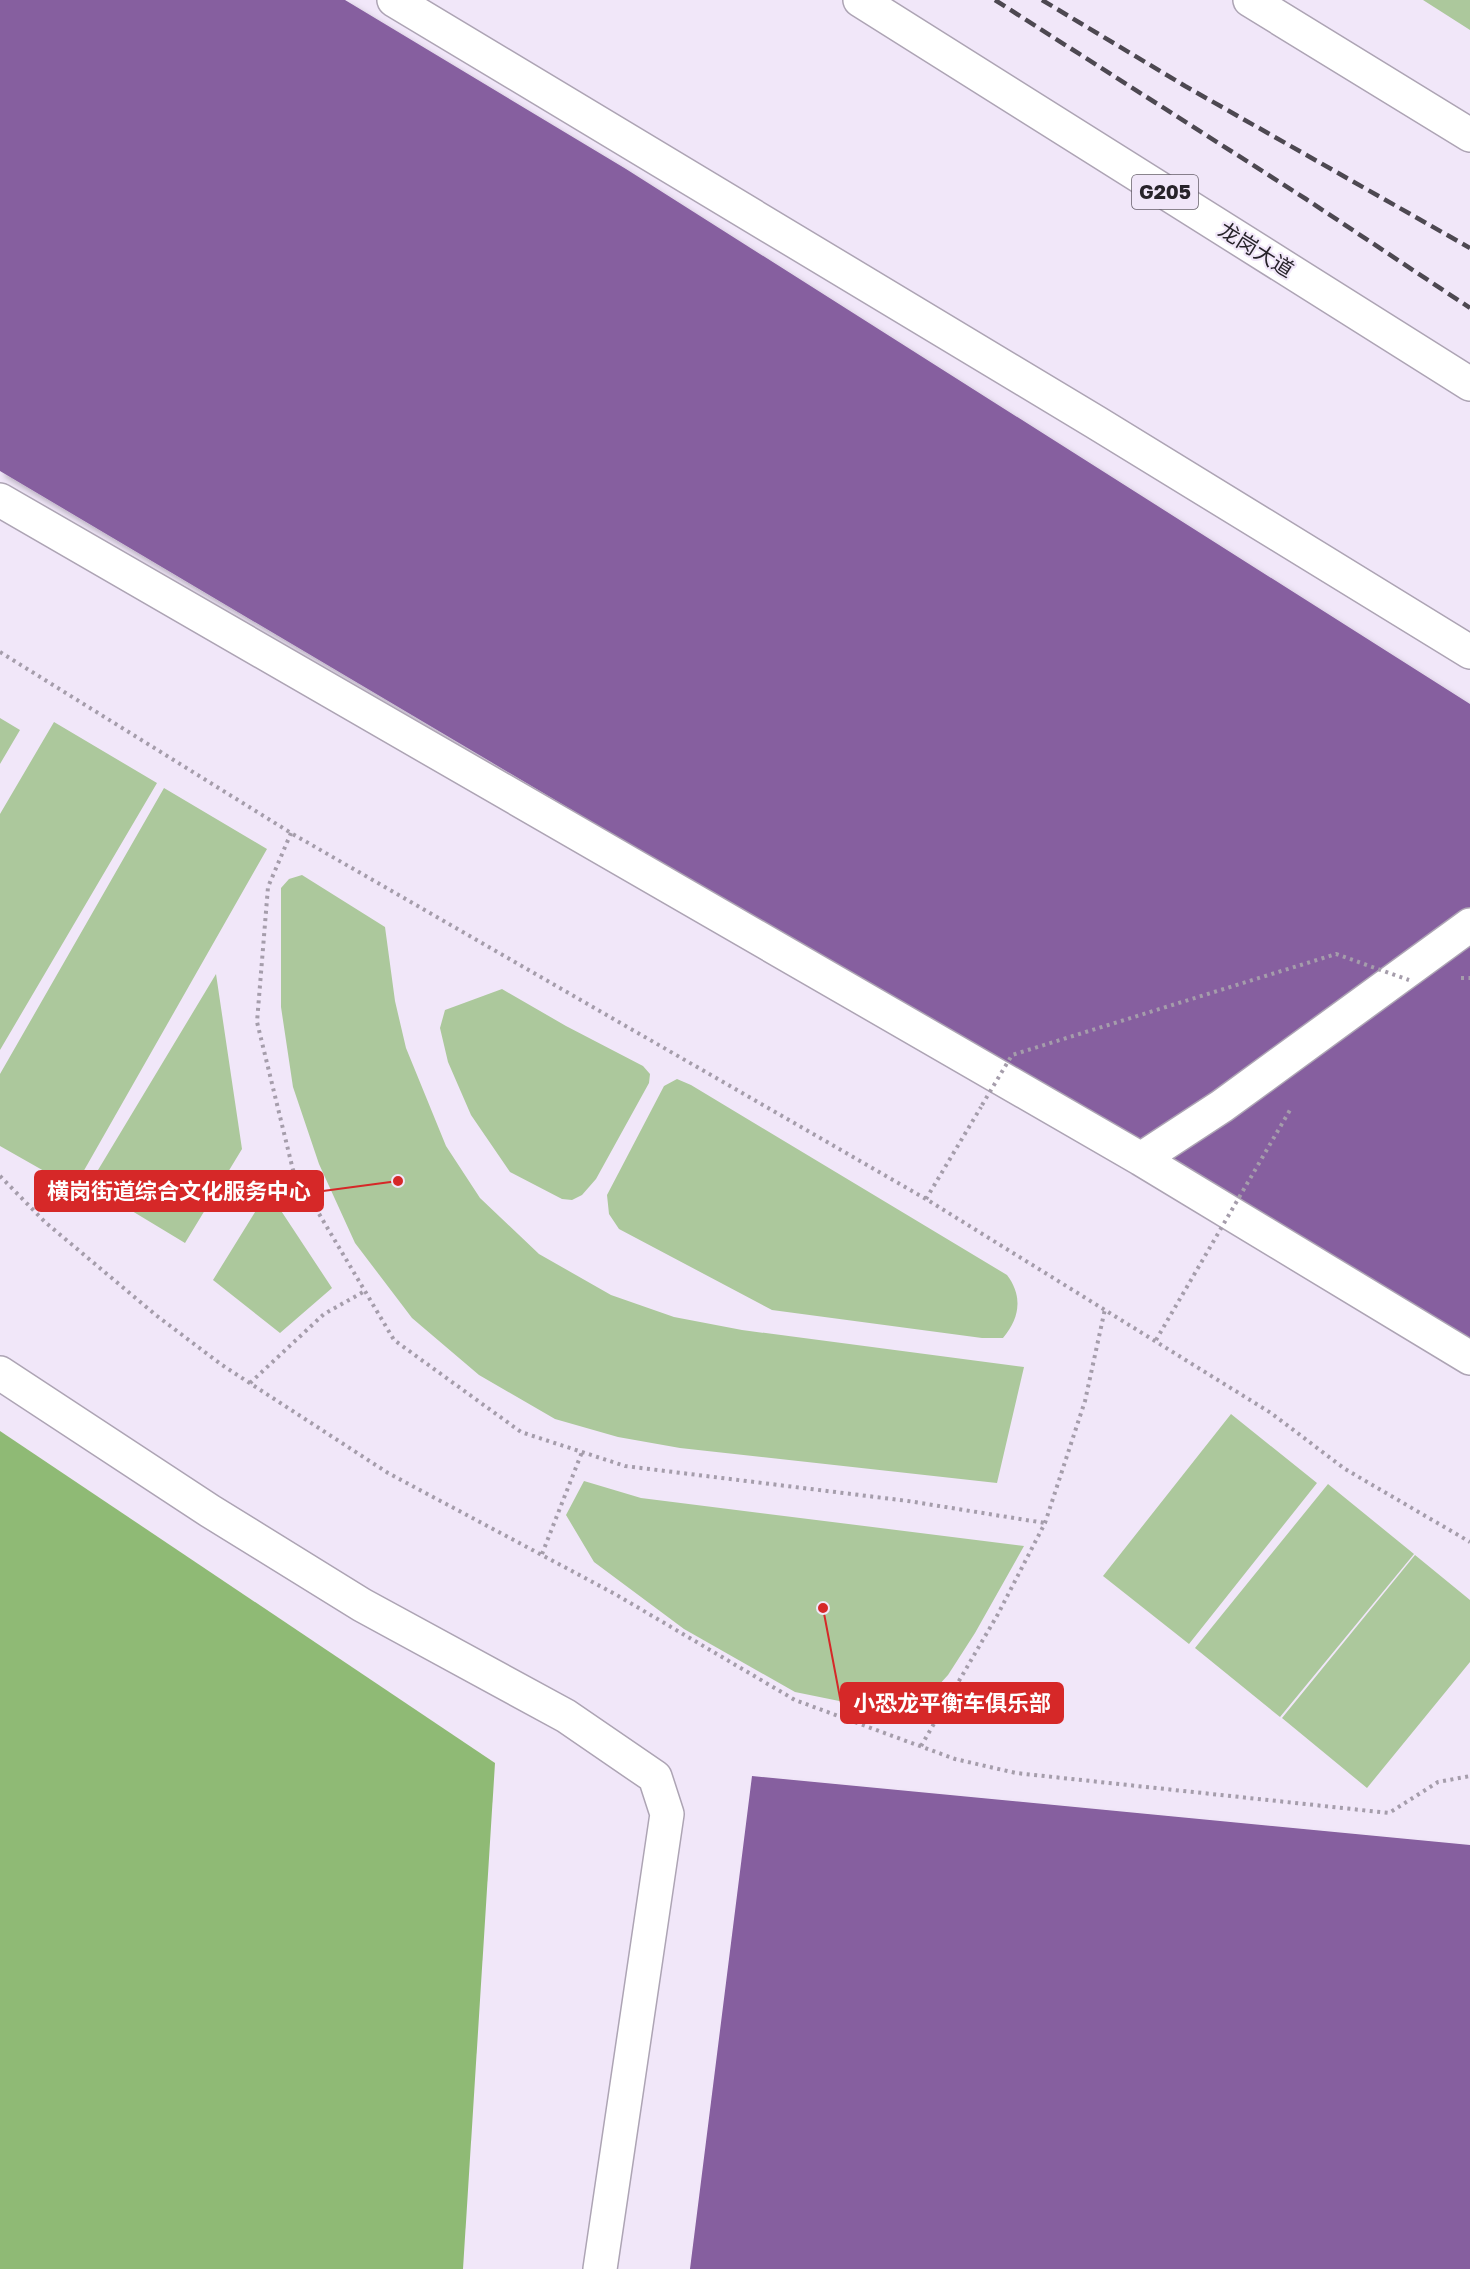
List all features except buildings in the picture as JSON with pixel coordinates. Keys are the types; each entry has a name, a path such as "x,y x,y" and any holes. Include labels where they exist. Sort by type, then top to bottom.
{"main road":[{"path":"394,0 1098,423 1470,652"},
{"name":"龙岗大道","path":"860,0 1470,384"},
{"path":"1250,0 1470,135"},
{"path":"0,500 1141,1159 1470,1358"},
{"path":"1141,1159 1222,1106 1470,925"},
{"path":"0,1373 220,1518 362,1605 566,1716 655,1777 668,1814 600,2269"}],"path":[{"path":"0,652 291,833 926,1199 1271,1413 1345,1469 1470,1542"},
{"path":"291,833 268,887 257,1022 293,1170 394,1340 521,1432 625,1466 908,1501 1045,1523"},
{"path":"926,1199 1012,1055 1336,954 1409,980"},
{"path":"1156,1340 1290,1110"},
{"path":"0,1176 45,1222 111,1279 166,1323 250,1383 388,1473 615,1594 795,1700 955,1760 1016,1773 1389,1813 1438,1782 1470,1776"},
{"path":"250,1383 324,1314 365,1291"},
{"path":"921,1746 998,1614 1045,1523 1085,1401 1105,1309"},
{"path":"542,1554 582,1452"}],"green space":[{"path":"1423,0 1470,0 1470,30"},
{"path":"0,718 20,730 0,764"},
{"path":"54,722 157,783 0,1050 0,814"},
{"path":"164,788 267,849 74,1188 0,1146 0,1074"},
{"path":"302,875 385,927 395,1001 406,1048 446,1146 480,1198 539,1254 611,1295 674,1317 742,1330 1024,1367 997,1483 680,1448 618,1437 555,1419 479,1375 412,1318 355,1243 319,1164 293,1087 281,1007 281,888 289,879"},
{"path":"216,974 242,1149 185,1243 89,1185"},
{"path":"502,989 643,1066 650,1074 649,1083 596,1179 582,1195 572,1200 562,1199 510,1172 471,1115 448,1062 440,1028 445,1010"},
{"path":"677,1079 691,1085 1007,1275 1016,1291 1017,1307 1013,1323 1003,1338 982,1338 772,1310 619,1229 609,1214 607,1195 664,1086"},
{"path":"268,1191 332,1288 280,1333 213,1280"},
{"path":"1231,1414 1317,1483 1189,1644 1103,1576"},
{"path":"0,1431 495,1763 463,2269 0,2269"},
{"path":"584,1481 641,1498 1024,1546 975,1633 948,1675 927,1698 897,1708 854,1704 795,1692 684,1629 594,1562 566,1515"},
{"path":"1328,1484 1414,1554 1280,1717 1195,1648"},
{"path":"1415,1555 1470,1600 1470,1662 1367,1788 1282,1718"}],"railway":[{"path":"995,0 1306,199 1470,308"},
{"path":"1042,0 1185,86 1470,248"}],"place":[{"name":"横岗街道综合文化服务中心","path":"398,1181"},
{"name":"小恐龙平衡车俱乐部","path":"823,1608"}]}
